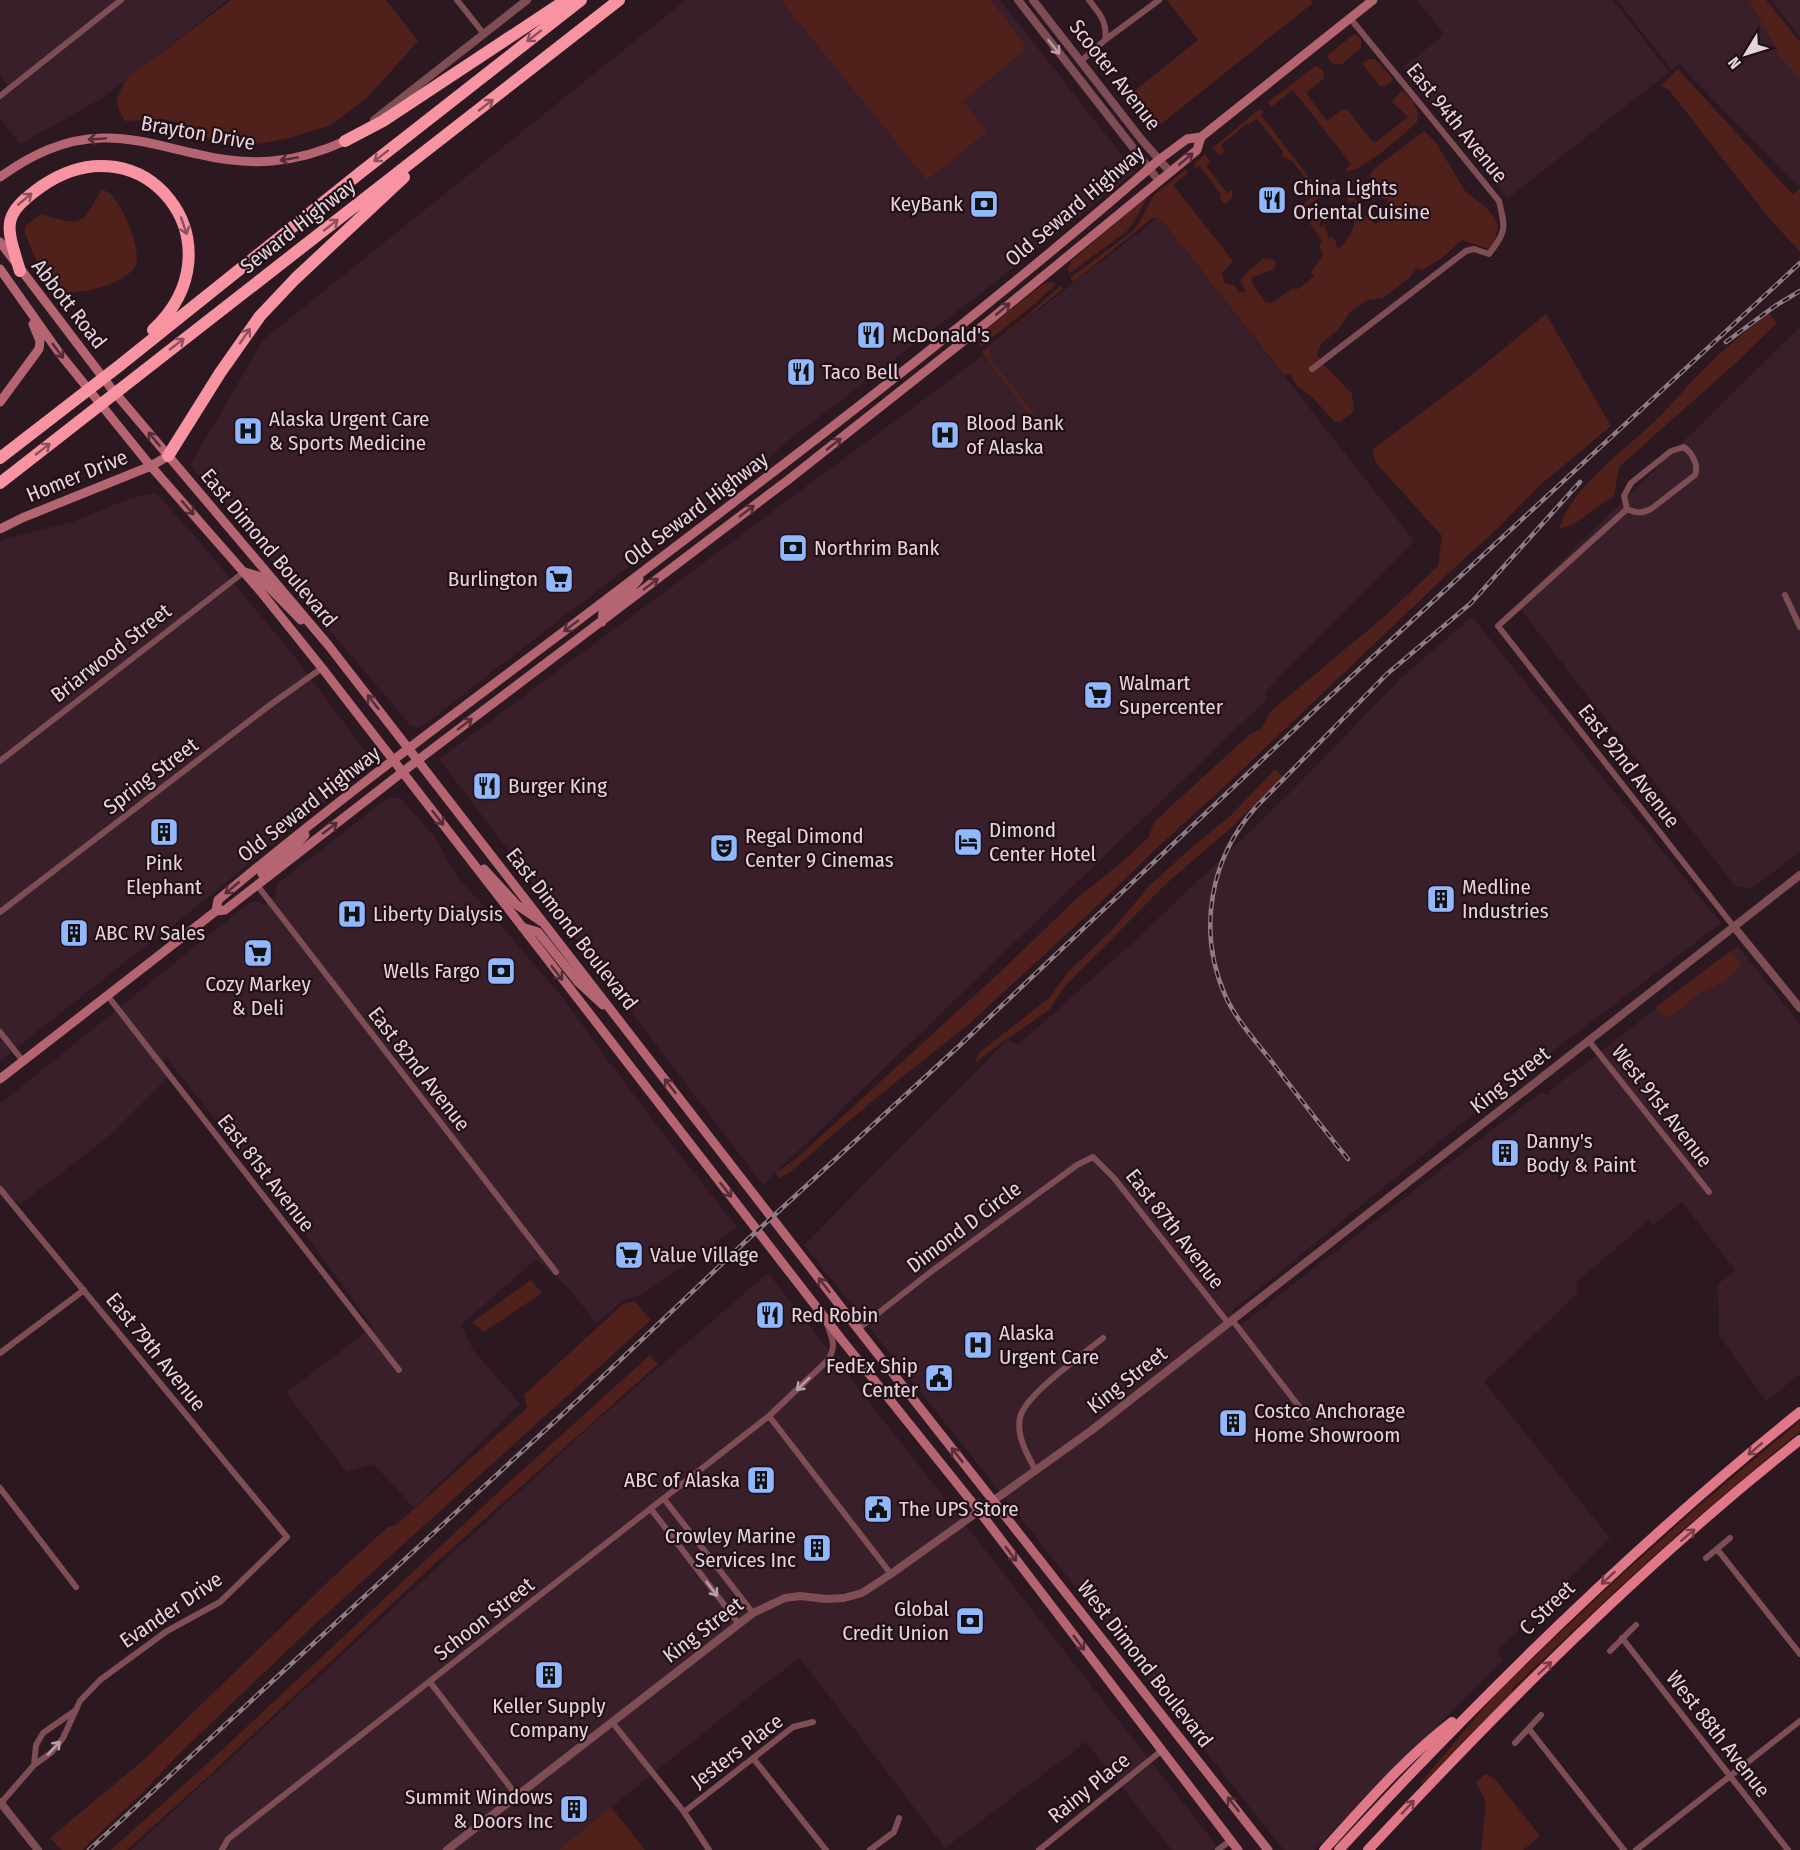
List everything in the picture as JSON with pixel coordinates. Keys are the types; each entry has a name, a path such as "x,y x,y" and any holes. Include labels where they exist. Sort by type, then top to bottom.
{"highway":[{"path":"345,141 383,121 566,0"},
{"name":"Seward Highway","path":"0,458 580,0"},
{"name":"Seward Highway","path":"0,483 619,0"},
{"path":"168,456 220,373 260,316 295,279 456,129"},
{"path":"20,271 9,231 9,219 20,203 55,177 78,168 107,166 137,174 164,192 176,208 185,227 190,251 188,271 180,294 163,320 117,364"}],"main road":[{"name":"Old Seward Highway","path":"216,911 218,900 318,819 780,468 932,348 1160,159 1187,139 1201,137 1373,0"},
{"name":"Old Seward Highway","path":"0,1079 216,911 225,910 402,772 818,457 1197,150 1201,137"},
{"name":"Brayton Drive","path":"0,177 21,162 44,151 72,142 92,139 129,139 212,158 254,162 296,158 345,141"},
{"name":"Abbott Road","path":"0,242 111,388"},
{"name":"Abbott Road","path":"0,269 60,354 97,398"},
{"path":"0,402 39,349 40,341 27,308"},
{"name":"East Dimond Boulevard","path":"111,388 321,637 409,748 993,1501"},
{"name":"East Dimond Boulevard","path":"97,398 151,466 322,668 690,1144 979,1511"},
{"name":"Homer Drive","path":"0,529 151,466 168,456"},
{"path":"602,621 604,610 627,593 653,564"},
{"path":"243,572 258,576 309,628 321,637"},
{"path":"257,885 262,873 298,843 318,819"},
{"path":"458,845 517,905 546,924"},
{"path":"522,927 538,932 578,982 615,1014"},
{"path":"690,1144 706,1132"},
{"name":"C Street","path":"1339,1850 1483,1698 1557,1625 1658,1533 1800,1412"},
{"name":"C Street","path":"1368,1850 1473,1739 1568,1645 1686,1536 1800,1440"},
{"name":"West Dimond Boulevard","path":"993,1501 1268,1850"},
{"name":"West Dimond Boulevard","path":"979,1511 1233,1846"},
{"path":"1324,1850 1432,1737 1483,1698"}],"street":[{"path":"0,96 121,0"},
{"path":"457,0 484,34"},
{"name":"Brayton Drive","path":"345,141 392,107 527,0"},
{"name":"Scooter Avenue","path":"1018,0 1159,181"},
{"name":"Scooter Avenue","path":"1033,0 1141,139 1170,172"},
{"path":"1089,0 1107,29 1105,40"},
{"path":"1081,61 1159,0"},
{"name":"East 94th Avenue","path":"1312,369 1466,251 1474,249 1489,254 1503,234 1503,217 1499,201 1350,18"},
{"path":"1684,447 1690,451 1696,466 1695,475 1651,509 1636,513 1627,509 1624,496 1631,483 1671,451 1684,447"},
{"name":"East 92nd Avenue","path":"1627,509 1498,626 1734,927"},
{"name":"Briarwood Street","path":"0,761 243,572"},
{"path":"1785,595 1800,627"},
{"name":"Spring Street","path":"0,912 270,705 322,668"},
{"name":"King Street","path":"447,1850 753,1614 785,1598 800,1596 826,1599 844,1598 862,1593 1036,1471 1231,1322 1800,875"},
{"name":"East 82nd Avenue","path":"257,885 556,1272"},
{"path":"1734,927 1800,1008"},
{"name":"East 81st Avenue","path":"107,995 399,1370"},
{"path":"0,1032 23,1061"},
{"name":"West 91st Avenue","path":"1589,1041 1709,1192"},
{"name":"East 87th Avenue","path":"1093,1157 1114,1178 1308,1418"},
{"name":"Dimond D Circle","path":"858,1329 932,1271 1077,1165 1093,1157"},
{"name":"East 79th Avenue","path":"0,1189 287,1538"},
{"path":"0,1353 84,1290"},
{"name":"Schoon Street","path":"222,1850 228,1839 769,1416 828,1360 832,1353 834,1345 825,1317"},
{"path":"1036,1471 1022,1438 1020,1417 1023,1408 1035,1393 1103,1338"},
{"path":"769,1416 891,1574"},
{"path":"0,1488 76,1587"},
{"path":"664,1499 753,1614"},
{"path":"651,1509 739,1624"},
{"name":"Evander Drive","path":"1,1803 34,1765 52,1752 63,1738 80,1701 100,1680 167,1631 220,1602 287,1538"},
{"path":"1706,1558 1730,1538"},
{"path":"1716,1549 1800,1654"},
{"path":"1610,1651 1636,1625"},
{"name":"West 88th Avenue","path":"1622,1638 1788,1850"},
{"path":"430,1682 517,1796"},
{"name":"Evander Drive","path":"34,1765 36,1745 43,1733 76,1710"},
{"path":"1515,1743 1541,1714"},
{"path":"1636,1850 1800,1721"},
{"path":"612,1722 684,1812 710,1850"},
{"name":"Jesters Place","path":"684,1812 793,1727 813,1722"},
{"path":"1529,1729 1624,1850"},
{"name":"Rainy Place","path":"1038,1850 1161,1751"},
{"path":"753,1758 826,1850"},
{"path":"1,1803 38,1850"},
{"path":"870,1850 894,1832 898,1818"},
{"path":"1218,1850 1233,1846"}],"shaded area":[{"path":"0,0 228,0 101,99 20,144 0,118 0,98 7,84 0,76"},
{"path":"231,0 386,0 418,41 367,98 331,125 290,138 251,145 214,142 192,127 163,119 125,121 117,100 126,79"},
{"path":"686,0 1000,0 1135,172 420,728 411,726 190,465 264,339"},
{"path":"781,0 991,0 1027,48 963,101 987,132 927,180"},
{"path":"1167,0 1311,0 1313,3 1152,131 1127,97 1198,40"},
{"path":"1417,0 1613,0 1669,72 1507,199 1404,67 1444,34"},
{"path":"1617,0 1750,0 1800,69 1800,184 1798,186 1679,64 1672,70"},
{"path":"1749,0 1766,0 1800,42 1800,80 1782,59"},
{"path":"1771,0 1800,0 1800,37"},
{"path":"1354,34 1361,40 1361,48 1342,64 1334,65 1328,55"},
{"path":"1375,59 1391,76 1392,81 1385,87 1380,86 1362,63"},
{"path":"1315,66 1323,70 1324,78 1306,93 1327,121 1343,109 1347,109 1375,143 1408,117 1392,102 1402,91 1414,104 1418,113 1417,122 1364,165 1347,172 1346,169 1351,164 1293,90 1271,107 1268,102"},
{"path":"1678,69 1793,195 1800,188 1800,252 1769,218 1669,90 1661,86"},
{"path":"1259,109 1264,112 1261,115 1319,190 1334,178 1336,181 1336,186 1300,211 1297,209 1317,193 1292,161 1281,156 1284,153 1257,119 1247,124 1221,145 1225,151 1219,156 1213,148"},
{"path":"1424,131 1435,141 1465,191 1487,208 1498,224 1495,240 1489,249 1462,240 1442,258 1422,270 1417,268 1409,278 1383,298 1368,300 1350,312 1338,330 1321,344 1317,354 1322,363 1352,394 1354,411 1340,422 1334,421 1312,397 1297,386 1290,374 1284,375 1159,217 1151,219 1074,282 1070,278 1130,233 1137,226 1154,195 1186,169 1188,173 1173,185 1233,261 1222,273 1225,284 1234,285 1239,292 1246,292 1240,281 1242,277 1264,258 1273,259 1276,263 1274,269 1253,277 1251,282 1265,302 1271,303 1293,288 1298,289 1314,276 1311,272 1323,255 1319,246 1322,240 1310,224 1320,213 1323,213 1323,218 1319,225 1321,228 1324,224 1329,238 1332,237 1336,242 1336,247 1340,248 1348,238 1354,219 1361,214 1354,200 1349,203 1346,194 1349,191 1364,210 1362,213 1364,216 1368,214 1375,225 1386,216 1387,199 1380,198 1370,176 1373,170"},
{"path":"1205,154 1210,161 1206,166 1227,193 1233,191 1232,198 1225,204 1200,166 1196,168 1194,164"},
{"path":"102,189 115,199 125,216 134,238 136,265 122,278 98,288 72,292 53,288 37,262 24,231 26,225 42,214 66,221 79,220 84,217"},
{"path":"1148,196 1127,231 1069,274 1071,261"},
{"path":"1159,217 1414,541 1265,692 1267,699 763,1185 439,759 989,351 988,349"},
{"path":"1048,282 1056,284 1036,303 980,347 983,332"},
{"path":"1060,286 1063,288 1058,293 988,349 990,358 1031,411 1038,409 1033,413 1028,413 982,352"},
{"path":"1769,313 1777,323 1738,361 1619,467 1614,496 1572,525 1559,529 1575,499 1600,470 1661,415 1711,362"},
{"path":"1546,314 1611,426 1539,486 1499,527 1224,787 968,1025 876,1098 790,1172 779,1178 776,1173 797,1158 997,975 1076,899 1149,837 1154,822 1250,734 1261,729 1271,711 1386,615 1438,566 1442,536 1376,463 1372,450 1469,377"},
{"path":"1800,327 1800,852 1751,889 1735,886 1517,605"},
{"path":"156,493 290,651 371,759 367,768 171,927 0,1061 0,542 4,539 72,522 131,498"},
{"path":"1472,617 1721,923 1516,1079 1232,1311 1238,1327 1540,1093 1551,1094 1549,1091 1738,946 1800,1024 1800,1374 1766,1401 1719,1335 1718,1284 1735,1270 1682,1202 1653,1225 1649,1220 1576,1283 1578,1293 1484,1382 1610,1538 1497,1651 1503,1660 1314,1850 1284,1850 804,1245 1007,1040 1018,1045 1139,937 1290,793 1400,679"},
{"path":"1275,769 1283,777 1232,827 1168,882 1064,987 1049,1010 974,1064 979,1053 1049,998 1069,971 1113,929 1149,886 1229,817"},
{"path":"388,798 400,798 435,837 457,877 564,999 671,1144 737,1227 640,1296 624,1300 596,1323 573,1293 536,1259 461,1325 473,1350 520,1404 414,1508 374,1464 347,1472 286,1393 373,1327 282,1203 164,1055 166,1079 108,1137 21,1204 0,1193 0,1104 250,902 260,902 263,906 275,896 277,884"},
{"path":"1730,951 1741,965 1726,981 1700,993 1676,1013 1666,1018 1656,1007"},
{"path":"768,1273 1217,1846 1212,1850 1172,1850 1086,1742 945,1848 800,1658 558,1850 131,1850 587,1429"},
{"path":"531,1280 542,1293 484,1332 472,1322"},
{"path":"634,1301 651,1320 313,1626 82,1850 62,1850 50,1838 145,1759 334,1576 388,1527 395,1526 527,1408 524,1395 623,1304"},
{"path":"650,1355 658,1364 429,1569 127,1850 111,1850 209,1762 506,1485"},
{"path":"1800,1421 1800,1431 1679,1533 1613,1593 1512,1689 1512,1692 1422,1784 1421,1782 1498,1691 1627,1570"},
{"path":"1485,1774 1494,1778 1540,1836 1523,1850 1481,1850 1486,1803 1476,1782"},
{"path":"611,1807 645,1850 558,1850"}],"railway":[{"path":"89,1850 578,1400 746,1241 959,1046 1314,711 1800,263"},
{"path":"1726,342 1775,306 1800,291"},
{"path":"1348,1159 1245,1028 1225,995 1216,971 1210,921 1219,872 1240,827 1256,807 1387,674 1471,603 1580,482"}],"place":[{"name":"China Lights Oriental Cuisine","path":"1272,200"},
{"name":"KeyBank","path":"984,204"},
{"name":"McDonald's","path":"871,335"},
{"name":"Taco Bell","path":"801,372"},
{"name":"Alaska Urgent Care & Sports Medicine","path":"248,431"},
{"name":"Blood Bank of Alaska","path":"945,435"},
{"name":"Northrim Bank","path":"793,548"},
{"name":"Burlington","path":"559,579"},
{"name":"Walmart Supercenter","path":"1098,695"},
{"name":"Burger King","path":"487,786"},
{"name":"Pink Elephant","path":"164,832"},
{"name":"Dimond Center Hotel","path":"968,842"},
{"name":"Regal Dimond Center 9 Cinemas","path":"724,848"},
{"name":"Medline Industries","path":"1441,899"},
{"name":"Liberty Dialysis","path":"352,914"},
{"name":"ABC RV Sales","path":"74,933"},
{"name":"Cozy Markey & Deli","path":"258,953"},
{"name":"Wells Fargo","path":"501,971"},
{"name":"Danny's Body & Paint","path":"1505,1153"},
{"name":"Value Village","path":"629,1255"},
{"name":"Red Robin","path":"770,1315"},
{"name":"Alaska Urgent Care","path":"978,1345"},
{"name":"FedEx Ship Center","path":"939,1378"},
{"name":"Costco Anchorage Home Showroom","path":"1233,1423"},
{"name":"ABC of Alaska","path":"761,1480"},
{"name":"The UPS Store","path":"878,1509"},
{"name":"Crowley Marine Services Inc","path":"817,1548"},
{"name":"Global Credit Union","path":"970,1621"},
{"name":"Keller Supply Company","path":"549,1675"},
{"name":"Summit Windows & Doors Inc","path":"574,1809"}]}
